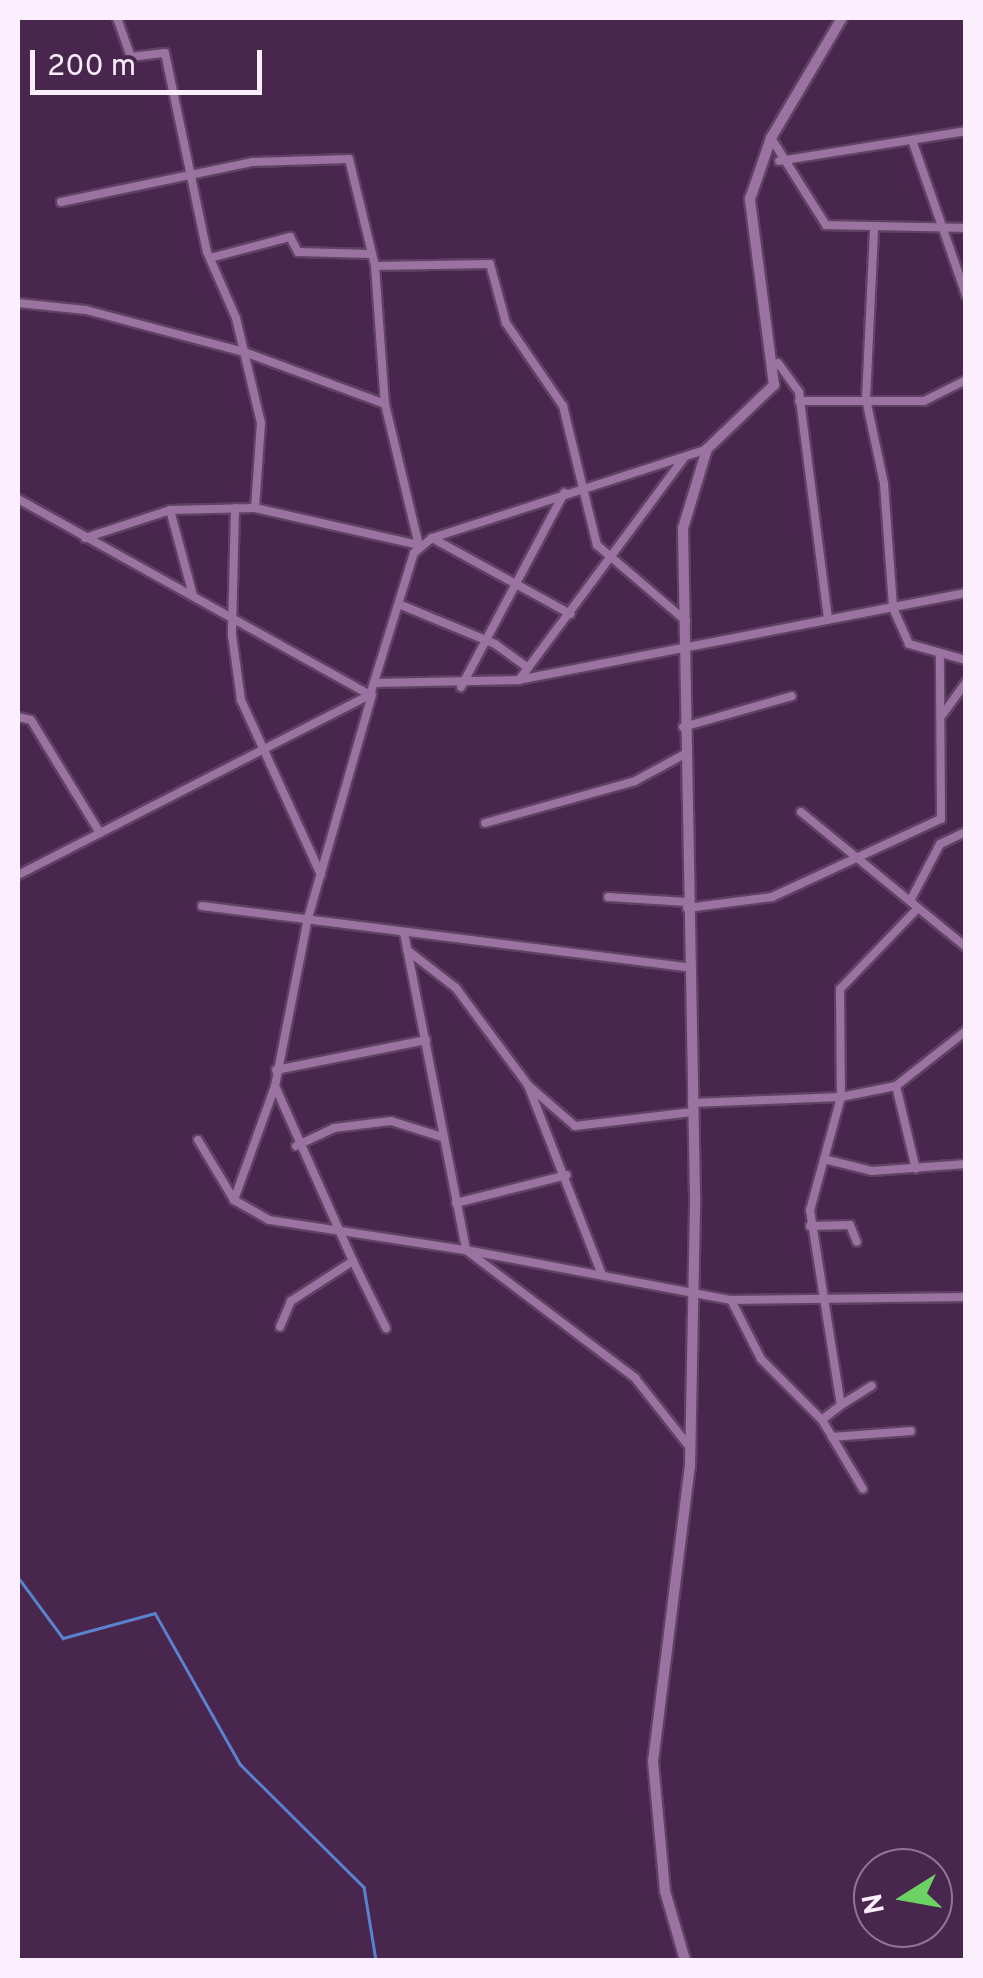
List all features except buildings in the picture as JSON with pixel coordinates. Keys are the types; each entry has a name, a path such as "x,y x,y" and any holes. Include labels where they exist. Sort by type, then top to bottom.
{"street":[{"path":"117,18 132,57 165,53 210,258 244,352 264,440 255,508"},
{"path":"828,619 799,401 778,363 748,220 771,138 842,18"},
{"path":"779,161 966,131"},
{"path":"771,138 779,161 826,224 874,230 966,228"},
{"path":"912,140 939,230 966,295"},
{"path":"61,202 253,162 349,159 375,266 385,404 419,546 308,918 275,1086 234,1200"},
{"path":"874,230 866,399 884,484 894,608 909,644 940,656 966,660"},
{"path":"210,258 290,237 298,252 370,254"},
{"path":"375,266 490,264 506,323 564,406 577,489 607,558 688,623"},
{"path":"18,303 86,310 244,352 385,404"},
{"path":"419,546 432,538 564,493 683,459 707,448 770,394 778,363"},
{"path":"799,401 924,401 966,380"},
{"path":"685,1960 665,1892 653,1762 688,1445 692,1108 683,755 688,623 683,528 707,448"},
{"path":"518,680 683,459"},
{"path":"461,688 484,638 564,493"},
{"path":"18,500 194,595 232,625 374,690 461,688 518,680 966,593"},
{"path":"235,508 232,625 260,756 321,875"},
{"path":"85,538 170,510 255,508 396,533 419,546"},
{"path":"170,510 194,595"},
{"path":"432,538 570,614"},
{"path":"400,605 484,638 528,668"},
{"path":"940,656 942,814 953,836"},
{"path":"943,714 966,682"},
{"path":"18,874 260,756 374,690"},
{"path":"683,726 792,696"},
{"path":"18,717 30,720 100,833"},
{"path":"484,823 635,781 683,755"},
{"path":"800,812 862,854 910,901 966,946"},
{"path":"608,897 687,905 772,897 942,814"},
{"path":"910,901 953,836 966,832"},
{"path":"202,906 687,967"},
{"path":"840,1406 810,1226 841,1097 840,989 918,908"},
{"path":"404,933 466,1250 636,1378 688,1445"},
{"path":"407,950 456,988 528,1085 575,1126 692,1108 841,1097 896,1086 966,1032"},
{"path":"276,1070 426,1040"},
{"path":"528,1085 567,1175 602,1275"},
{"path":"275,1086 296,1146 386,1328"},
{"path":"896,1086 916,1169"},
{"path":"296,1146 334,1128 391,1121 442,1136"},
{"path":"198,1140 234,1200 268,1220 466,1250 731,1300 966,1297"},
{"path":"824,1160 916,1169 966,1164"},
{"path":"456,1203 567,1175"},
{"path":"810,1226 850,1225 857,1242"},
{"path":"280,1327 291,1301 353,1261"},
{"path":"731,1300 761,1358 822,1420 863,1489"},
{"path":"822,1420 870,1386"},
{"path":"832,1437 911,1431"}],"waterway":[{"path":"18,1577 63,1638 155,1613 240,1764 364,1887 376,1960"}]}
